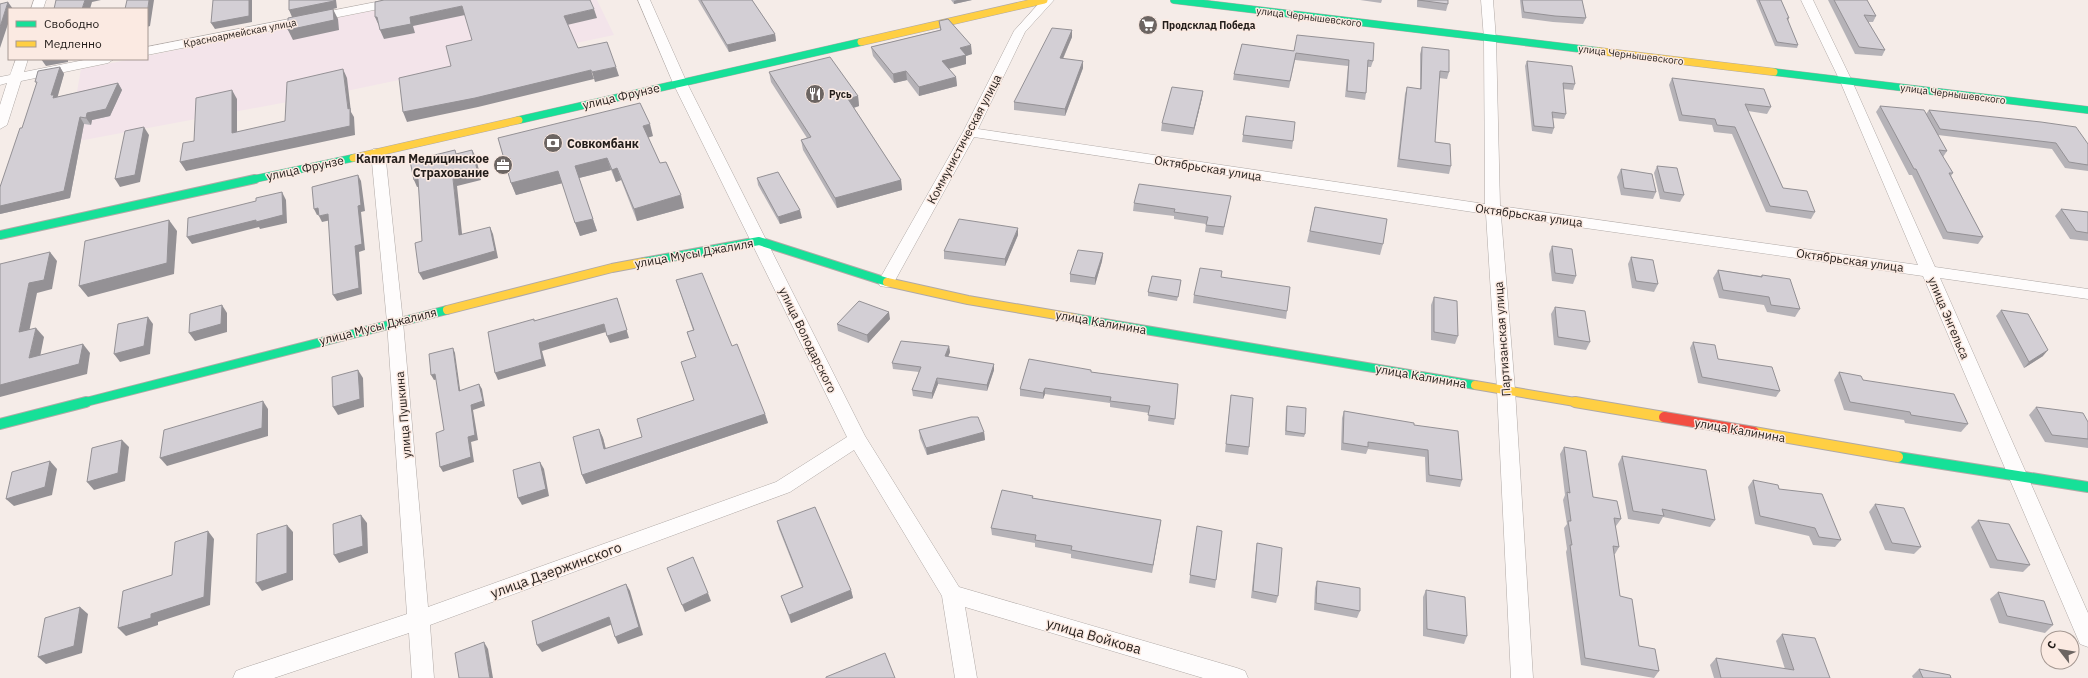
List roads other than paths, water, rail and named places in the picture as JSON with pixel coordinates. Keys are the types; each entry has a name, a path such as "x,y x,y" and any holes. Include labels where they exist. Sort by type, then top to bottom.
{"street":[{"name":"Красноармейская улица","path":"148,51 355,5 404,0"},
{"name":"улица Володарского","path":"644,0 680,83 857,439 952,594 966,678"},
{"name":"улица Фрунзе","path":"0,235 378,152 1044,0"},
{"name":"Коммунистическая улица","path":"886,282 970,132 1020,31 1048,0"},
{"name":"улица Чернышевского","path":"1174,0 2088,110"},
{"name":"Партизанская улица","path":"1488,0 1493,210 1506,390 1522,678"},
{"name":"улица Энгельса","path":"1807,0 1846,81 2088,637"},
{"path":"0,125 22,60"},
{"path":"0,81 103,60"},
{"name":"Октябрьская улица","path":"970,132 1493,210 2088,294"},
{"name":"улица Пушкина","path":"378,152 395,322 424,678"},
{"name":"улица Калинина","path":"759,241 886,282 968,300 2018,477 2088,487"},
{"name":"улица Мусы Джалиля","path":"0,424 395,322 612,268 759,241"},
{"name":"улица Дзержинского","path":"244,678 419,620 782,487 857,439"},
{"name":"улица Войкова","path":"952,594 1237,678"}],"place":[{"name":"Продсклад Победа","path":"1148,25"},
{"name":"Русь","path":"815,94"},
{"name":"Совкомбанк","path":"553,143"},
{"name":"Капитал Медицинское Страхование","path":"503,165"}]}
